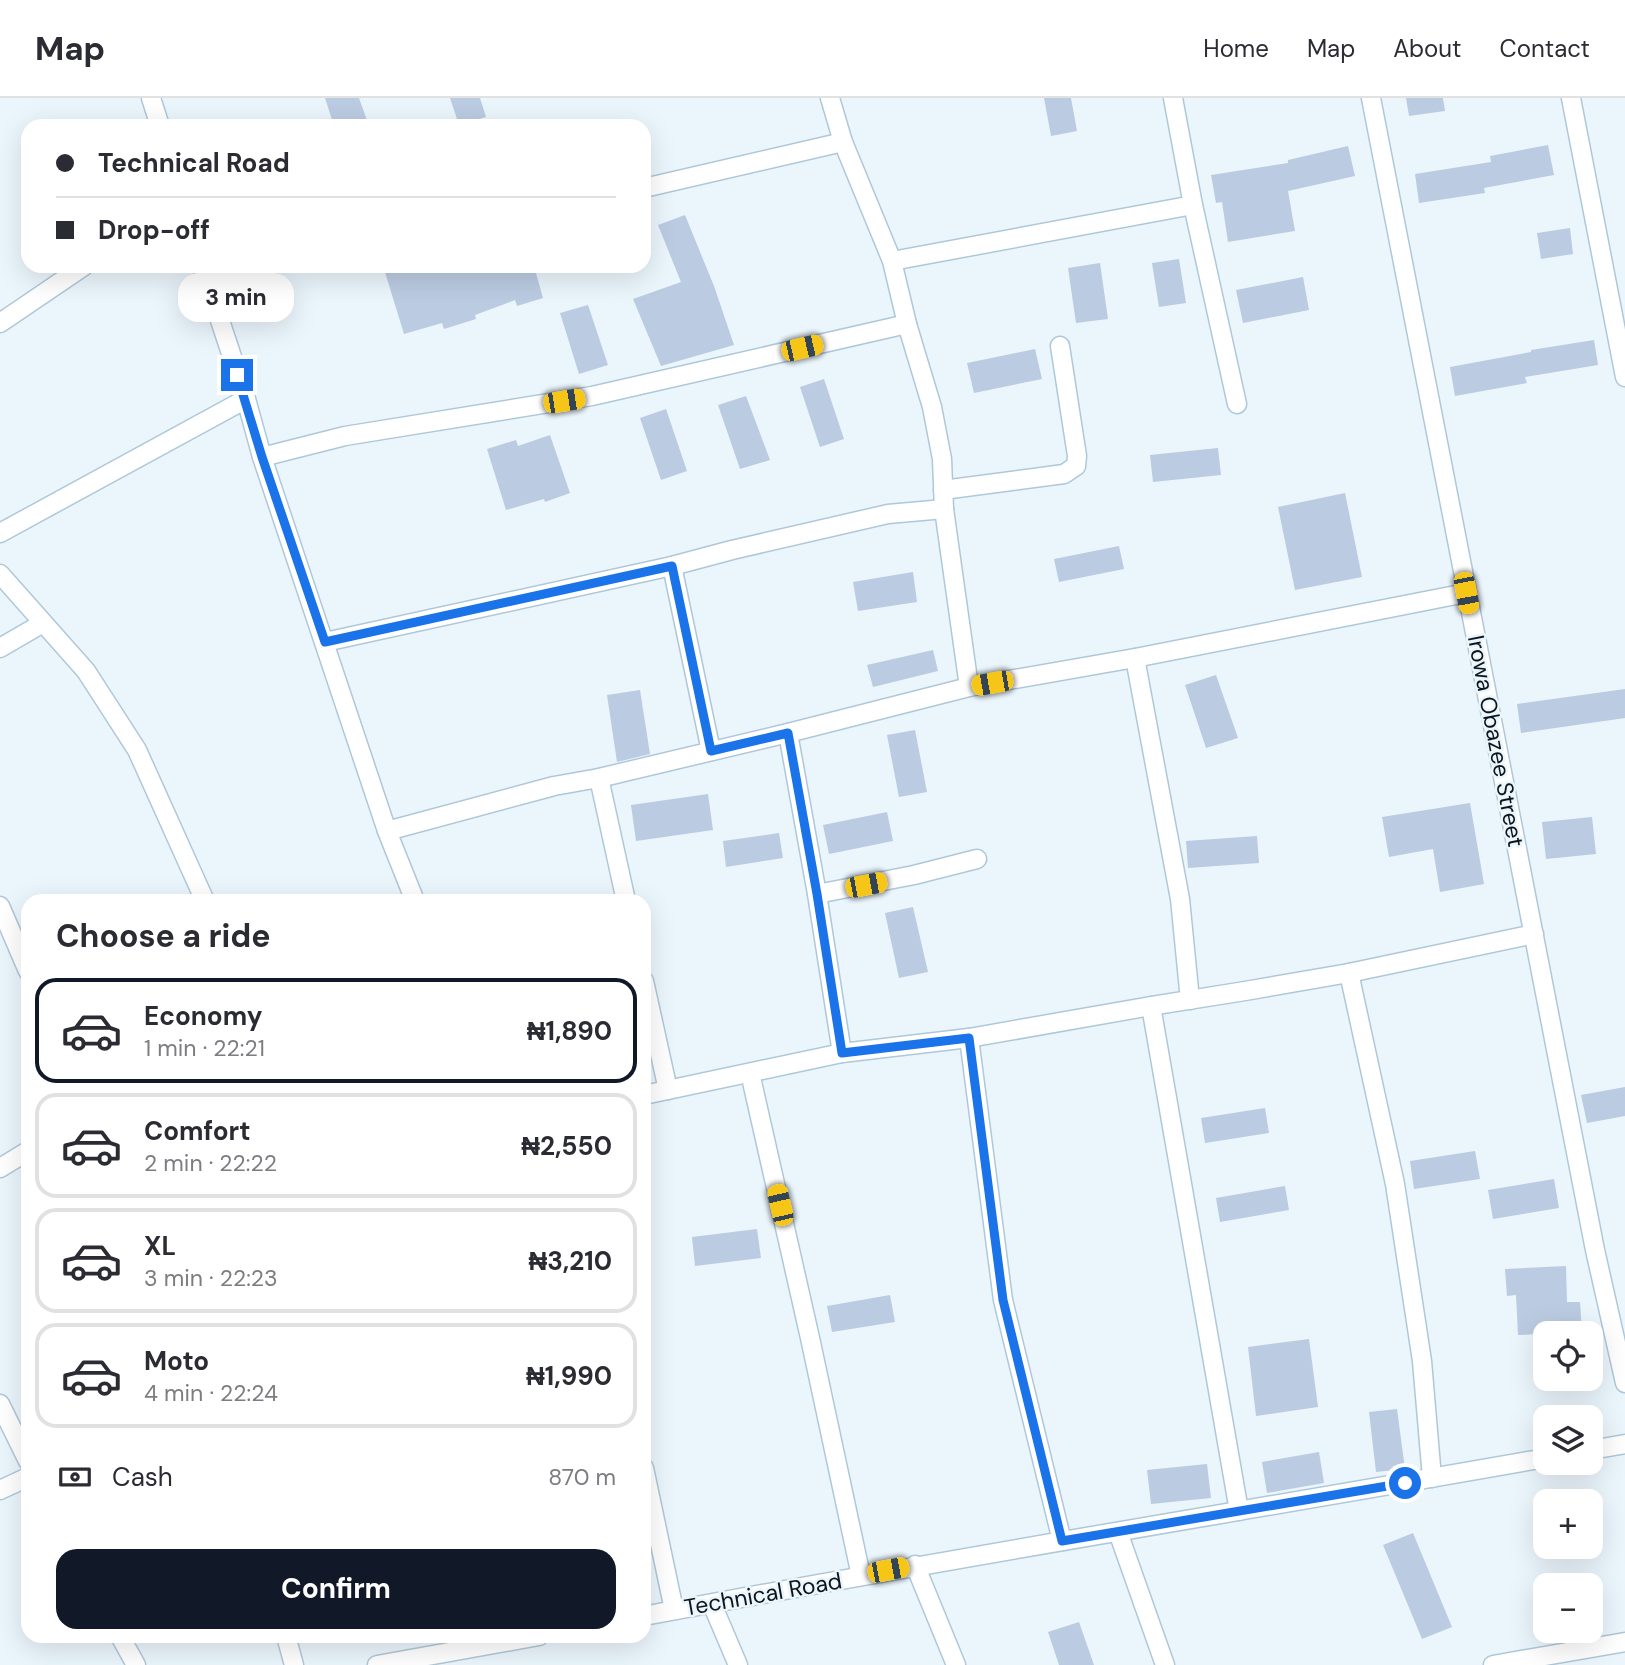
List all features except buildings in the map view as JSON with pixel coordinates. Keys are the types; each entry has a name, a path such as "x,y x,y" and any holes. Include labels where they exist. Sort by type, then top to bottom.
{"street":[{"path":"151,98 158,119"},
{"path":"830,98 843,142 891,261 932,407 942,459 944,509 969,687"},
{"path":"1173,98 1237,404"},
{"name":"Irowa Obazee Street","path":"1371,98 1595,1250 1625,1383"},
{"path":"1571,98 1625,377"},
{"path":"651,186 843,142"},
{"path":"891,261 1194,205"},
{"path":"0,323 74,273"},
{"path":"204,273 262,457 387,831 412,894"},
{"path":"262,457 345,436 592,396 907,324"},
{"path":"943,490 1064,474 1076,466 1077,456 1060,346"},
{"path":"0,533 246,399"},
{"path":"325,642 672,566 888,514 944,509"},
{"path":"672,566 711,751"},
{"path":"0,574 86,671 137,750 202,894"},
{"path":"387,831 554,786 599,778 788,733 969,687 1135,658 1466,593"},
{"path":"0,648 43,623"},
{"path":"1135,658 1180,899 1190,1000"},
{"path":"788,733 842,1053"},
{"path":"599,778 624,894"},
{"path":"817,894 914,875 977,859"},
{"path":"0,906 21,955"},
{"path":"651,1094 842,1053 969,1038 1349,973 1534,934"},
{"path":"1349,973 1395,1184 1422,1361 1432,1478"},
{"path":"1152,1006 1240,1511"},
{"path":"651,1013 668,1090"},
{"path":"969,1038 1003,1300 1062,1541"},
{"path":"750,1073 861,1576"},
{"path":"0,1168 21,1155"},
{"path":"0,1404 21,1447"},
{"path":"1603,1448 1625,1444"},
{"name":"Technical Road","path":"651,1615 915,1565 1533,1460"},
{"path":"0,1490 21,1480"},
{"path":"651,1501 674,1610"},
{"path":"1118,1532 1165,1665"},
{"path":"915,1565 956,1665"},
{"path":"712,1604 738,1665"},
{"path":"1493,1665 1625,1642"},
{"path":"124,1643 136,1665"},
{"path":"288,1643 294,1665"},
{"path":"377,1665 437,1660 469,1643"}],"route":[{"path":"237,375 325,642 672,566 711,751 788,733 842,1053 969,1038 1003,1300 1062,1541 1405,1483"}]}
